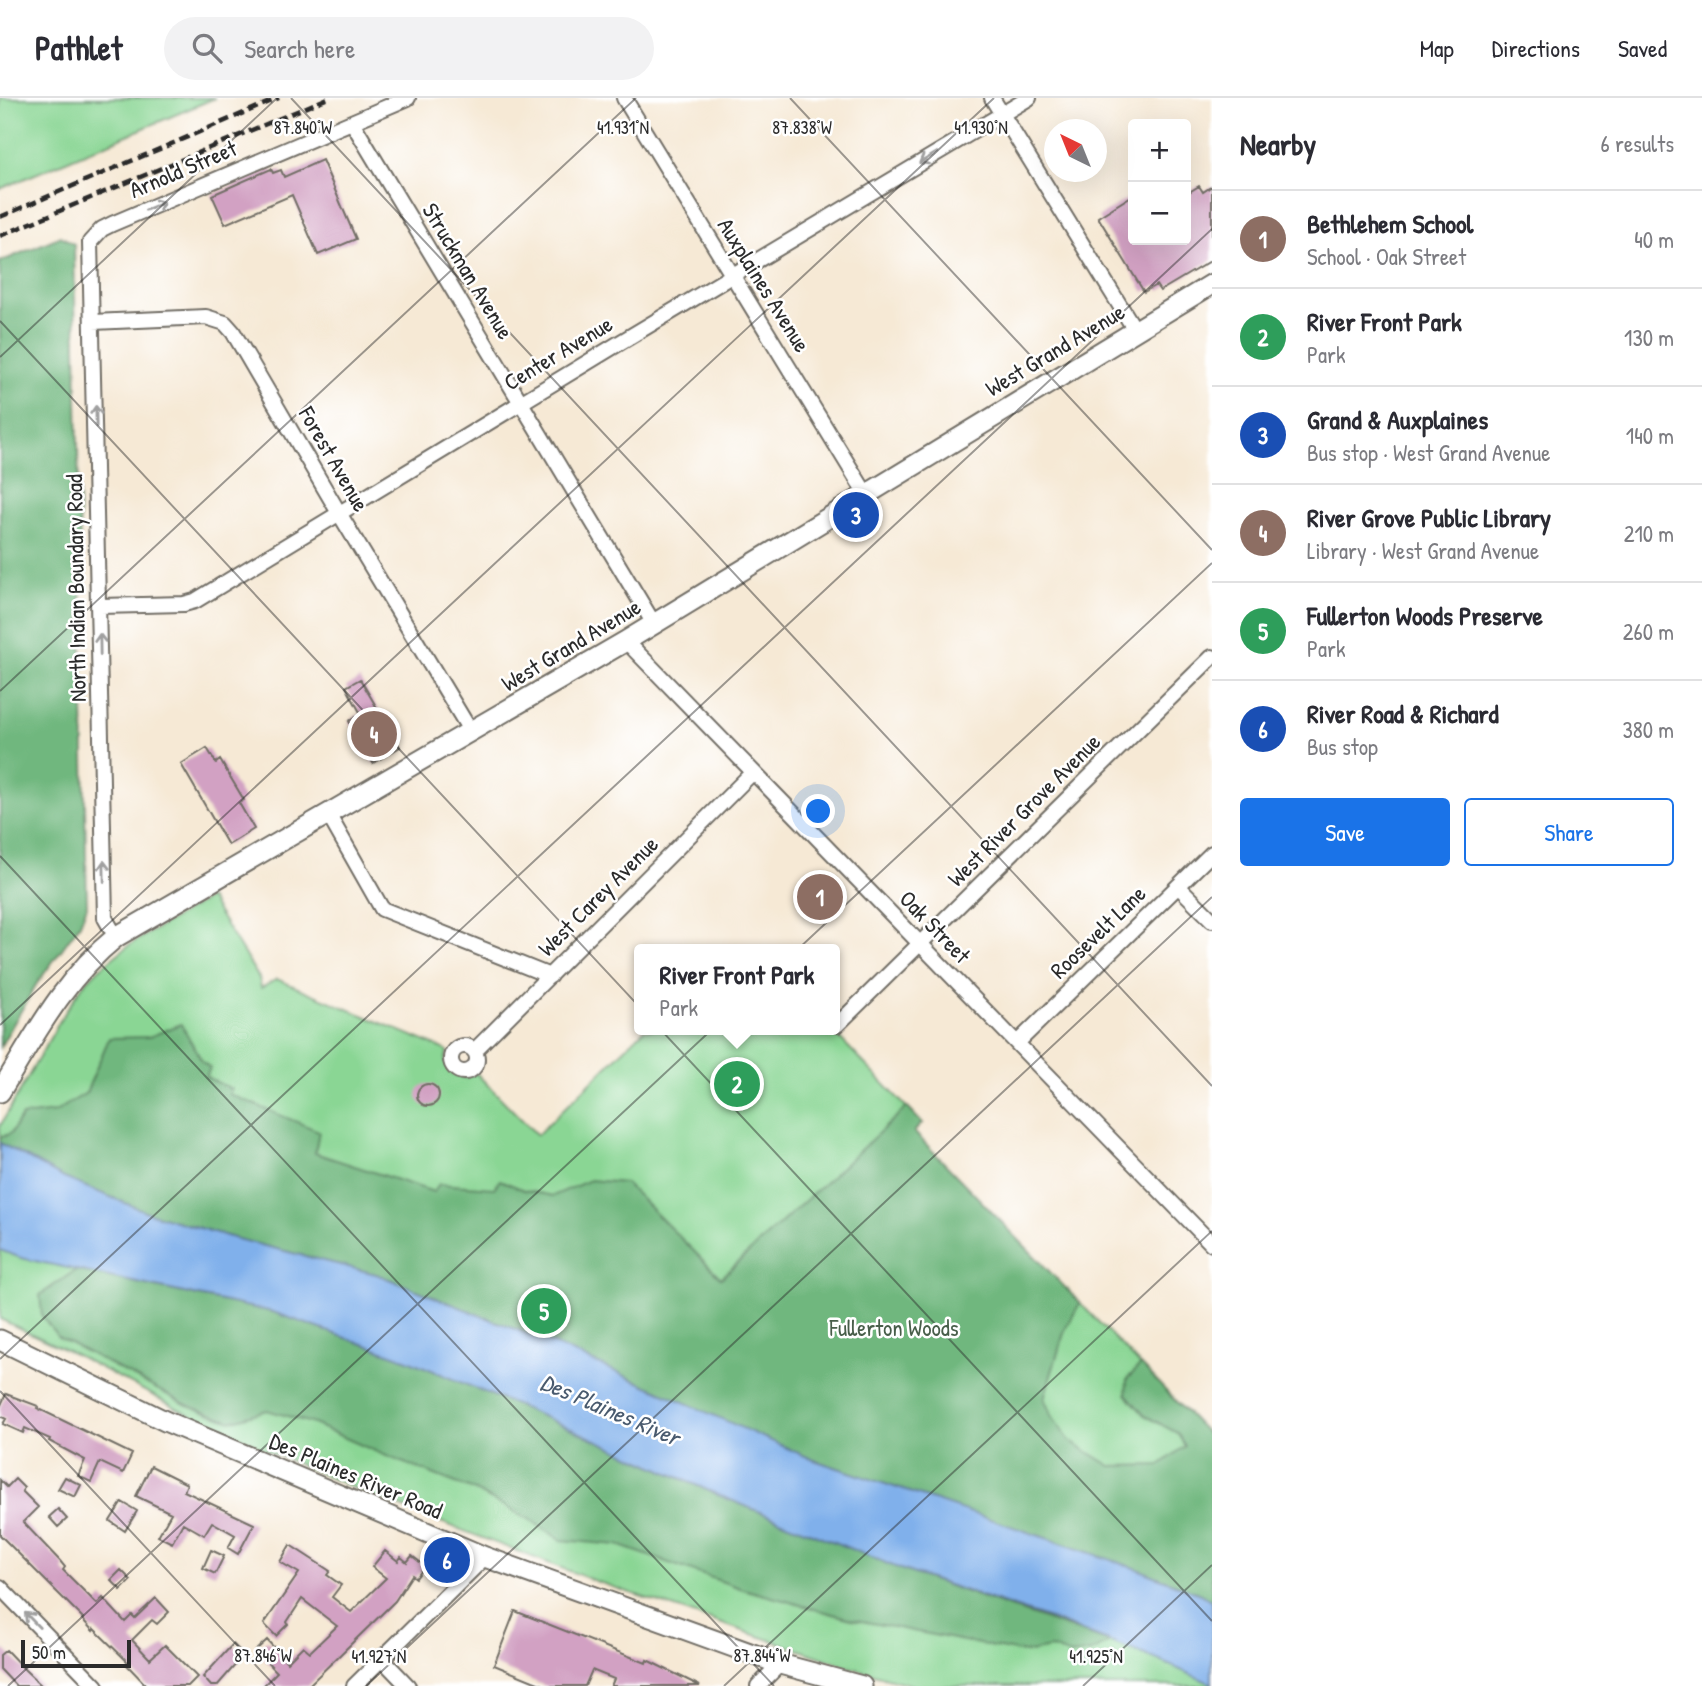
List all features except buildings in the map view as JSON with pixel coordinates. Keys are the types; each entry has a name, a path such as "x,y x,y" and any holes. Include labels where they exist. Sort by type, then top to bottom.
{"main road":[{"name":"West Grand Avenue","path":"0,1092 58,996 78,971 116,936 654,624 1212,284"},
{"name":"Des Plaines River Road","path":"0,1340 165,1421 485,1557 780,1664 862,1686"}],"street":[{"name":"Arnold Street","path":"94,236 111,224 408,98"},
{"name":"Auxplaines Avenue","path":"624,98 866,494"},
{"path":"992,98 1135,330"},
{"name":"Center Avenue","path":"100,606 184,604 195,601 1029,98"},
{"name":"Struckman Avenue","path":"352,122 654,624"},
{"name":"North Indian Boundary Road","path":"94,236 89,250 100,606 105,918 116,936"},
{"name":"Forest Avenue","path":"93,322 206,317 225,323 233,331 471,732"},
{"name":"Oak Street","path":"625,641 1212,1244"},
{"name":"West River Grove Avenue","path":"840,1022 1212,657"},
{"name":"West Carey Avenue","path":"474,1051 753,772"},
{"path":"328,814 382,909 550,976"},
{"name":"Roosevelt Lane","path":"1017,1044 1212,853"},
{"path":"1178,886 1212,920"},
{"path":"354,1686 485,1557"},
{"path":"0,1587 96,1686"},
{"path":"382,1659 408,1686"},
{"path":"758,1686 780,1664"}],"green space":[{"path":"0,98 215,98 0,189"},
{"path":"61,236 74,244 87,906 80,924 36,985 0,1047 0,262"},
{"path":"209,898 259,978 261,988 277,979 448,1051 445,1061 452,1074 465,1078 476,1073 537,1135 639,1035 837,1035 922,1123 914,1132 1212,1439 1212,1686 915,1686 856,1669 598,1582 367,1494 213,1427 74,1354 0,1319 0,1126 83,985 129,945"},
{"name":"Fullerton Woods","path":"181,1024 202,1061 210,1068 206,1077 231,1089 229,1094 319,1131 315,1153 434,1192 439,1184 494,1188 500,1180 524,1190 553,1196 590,1180 625,1183 721,1278 907,1107 922,1123 914,1132 1080,1303 1065,1330 1044,1398 1052,1417 1070,1441 1111,1466 1160,1465 1185,1446 1177,1433 1144,1415 1126,1394 1127,1379 1141,1365 1212,1439 1212,1601 1135,1568 814,1460 553,1344 376,1274 237,1239 152,1214 64,1178 0,1143 0,1138 11,1133 22,1116 55,1112 86,1093 109,1038 149,1037"},
{"path":"76,1270 273,1312 403,1358 556,1422 716,1494 903,1570 1110,1642 1092,1652 1071,1655 1051,1648 1025,1653 851,1619 743,1589 618,1545 561,1540 529,1519 471,1489 311,1423 267,1410 231,1421 187,1405 58,1337 42,1316 40,1295"}],"water":[{"name":"Des Plaines River","path":"0,1143 64,1178 152,1214 237,1239 376,1274 553,1344 814,1460 1135,1568 1200,1594 1212,1601 1212,1684 1158,1660 1050,1619 903,1570 716,1494 556,1422 403,1358 273,1312 21,1258 0,1250"}],"railway":[{"path":"0,217 279,98"},
{"path":"0,236 328,98"}],"place":[{"name":"Grand & Auxplaines","path":"856,515"},
{"name":"River Grove Public Library","path":"374,734"},
{"name":"Bethlehem School","path":"820,897"},
{"name":"River Front Park","path":"737,1084"},
{"name":"Fullerton Woods Preserve","path":"544,1311"},
{"name":"River Road & Richard","path":"447,1560"}]}
